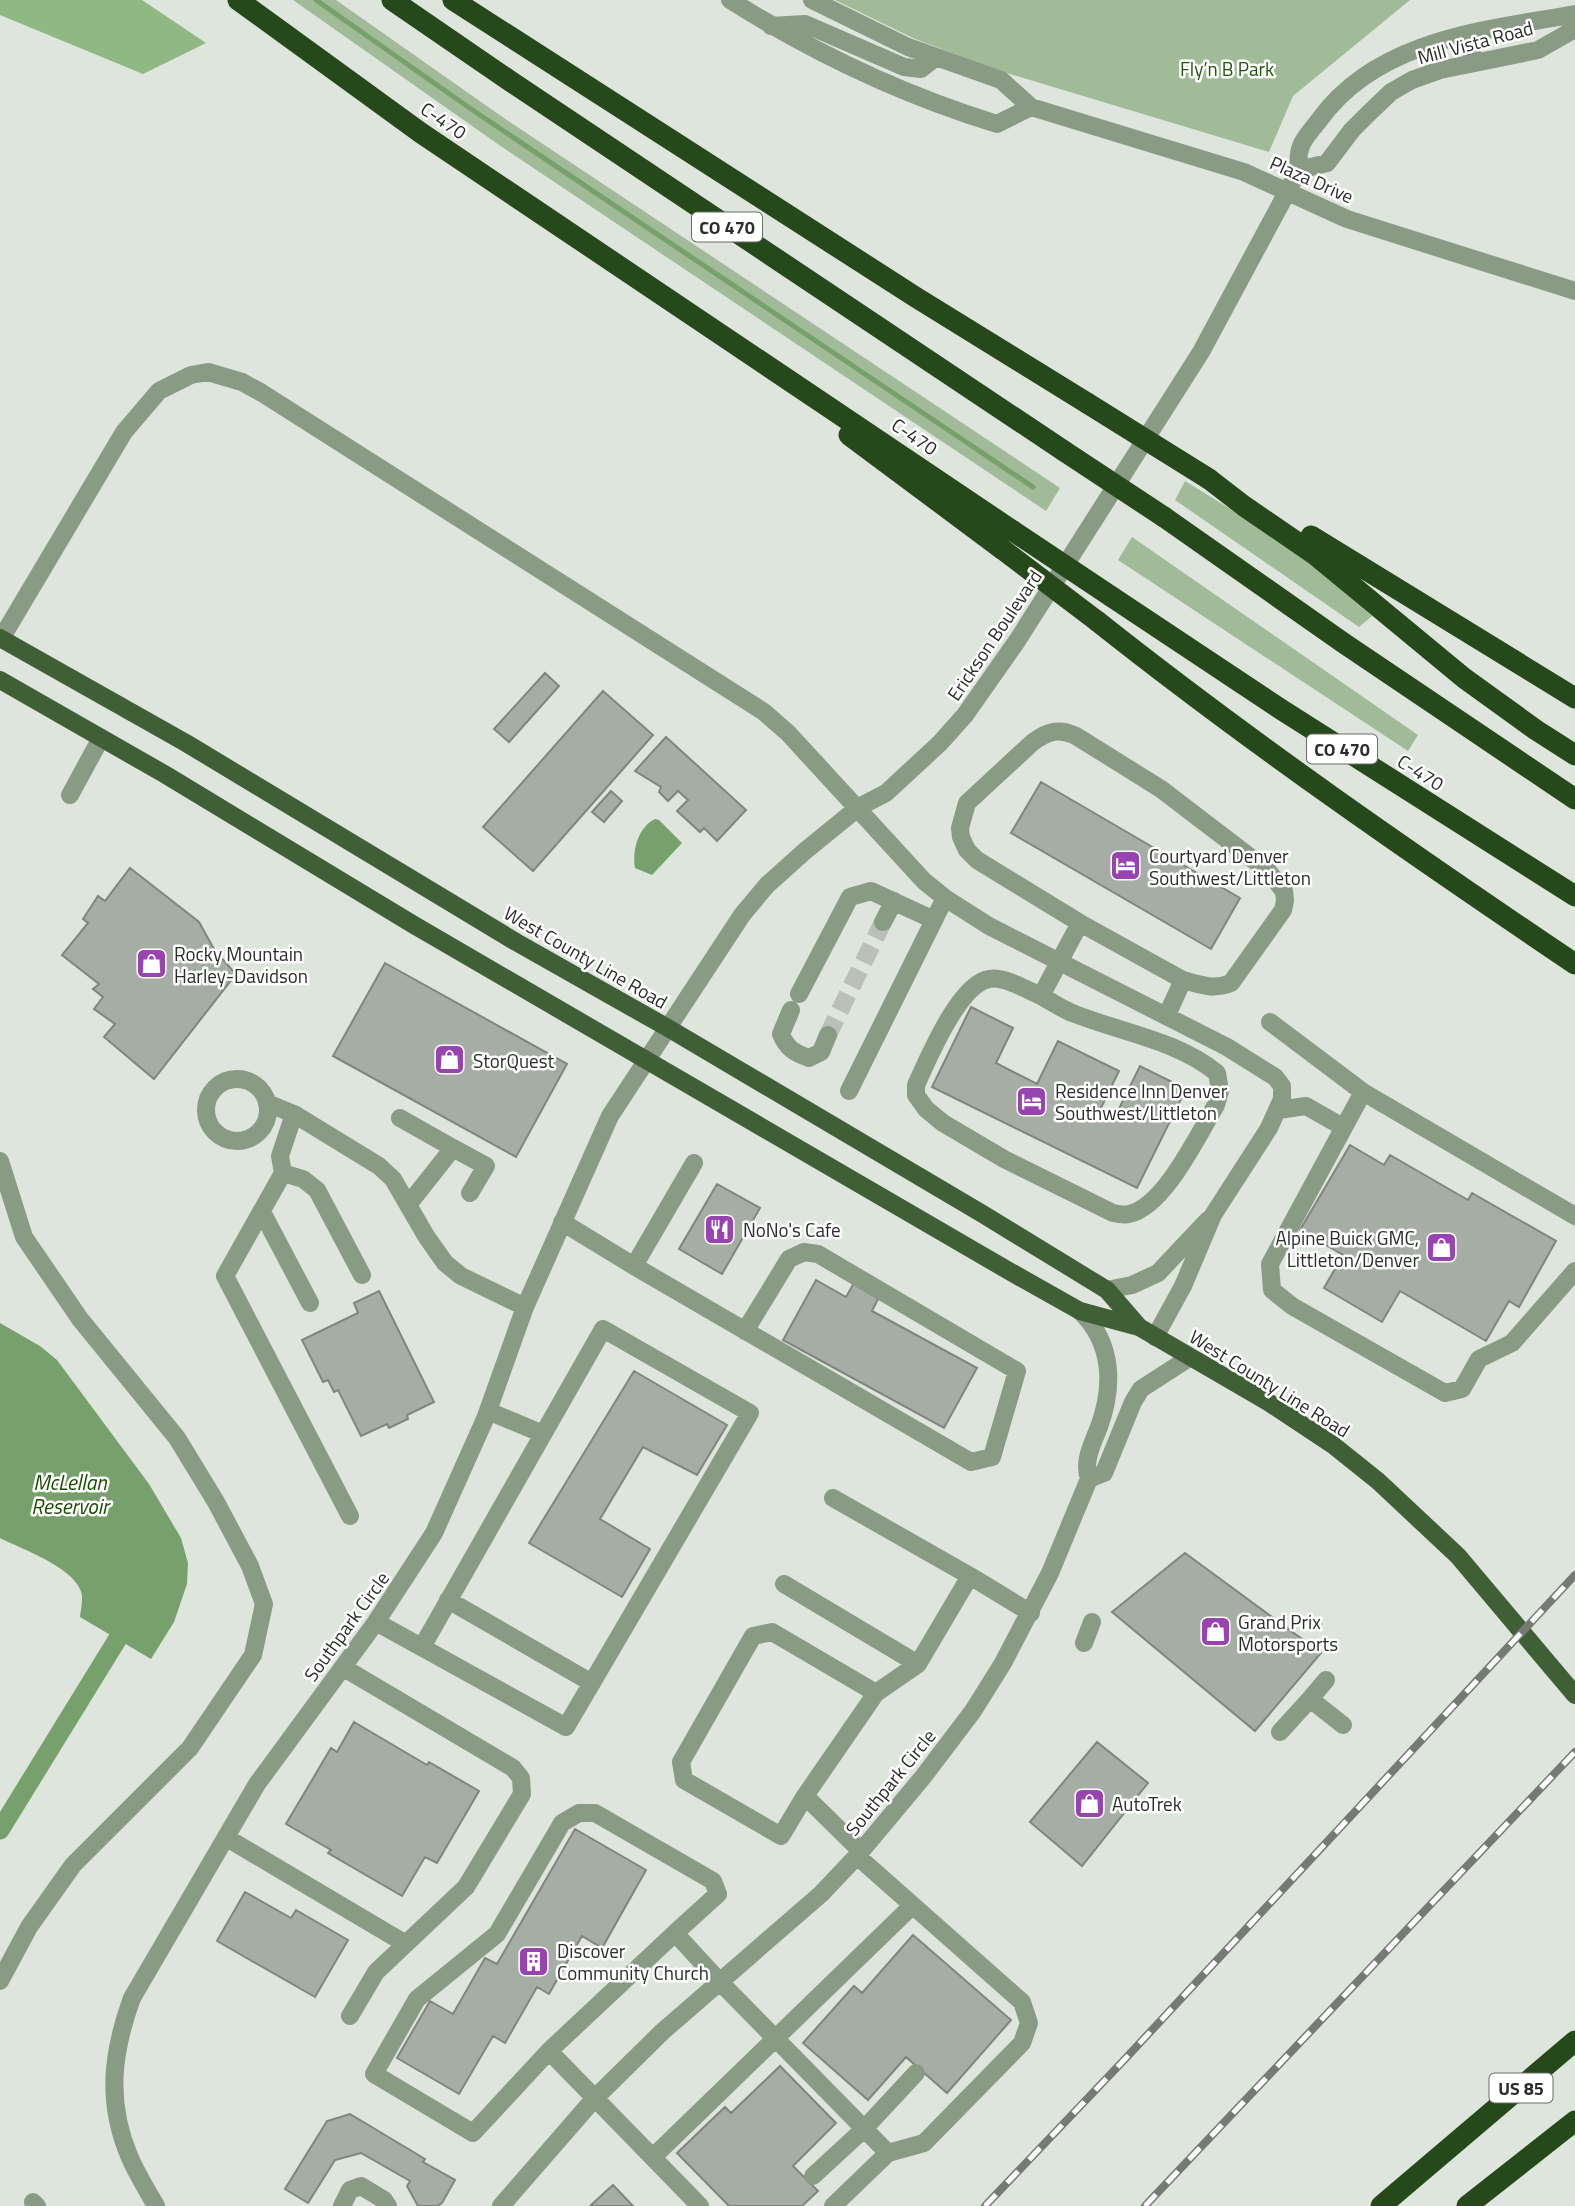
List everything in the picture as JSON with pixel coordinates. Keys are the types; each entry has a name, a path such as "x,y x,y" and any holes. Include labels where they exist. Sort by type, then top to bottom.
{"highway":[{"name":"C-470","path":"238,0 421,133 743,348 1007,540 1112,597 1214,666 1575,896"},
{"name":"CO 470","path":"392,0 504,78 1164,517 1575,800"},
{"path":"453,0 917,298 1209,478 1249,498 1575,698"},
{"path":"1209,478 1244,506 1323,560 1471,683 1575,755"},
{"path":"1007,540 1097,621 1208,708 1339,803 1575,964"},
{"name":"US 85","path":"1381,2206 1575,2041"},
{"name":"US 85","path":"1467,2206 1575,2121"}],"main road":[{"name":"West County Line Road","path":"0,638 176,737 516,942 668,1028 1107,1290 1147,1332"},
{"name":"West County Line Road","path":"0,680 414,925 1080,1311 1147,1332 1268,1402 1333,1445 1378,1480 1458,1556 1575,1695"}],"street":[{"path":"730,0 771,26 848,66 917,97 997,124 1031,107"},
{"name":"Plaza Drive","path":"812,0 874,32 935,58 1001,80 1031,107 1244,172 1347,219 1575,290"},
{"name":"Mill Vista Road","path":"1575,14 1457,35 1404,54 1365,73 1326,110 1301,145 1297,152 1298,170 1327,163 1367,115 1391,92 1412,80 1440,70 1538,50 1575,29"},
{"path":"771,26 805,24 904,67 921,69 935,58"},
{"name":"Erickson Boulevard","path":"646,1059 742,915 767,885 859,807 886,793 940,743 965,715 1017,641 1201,352 1298,170"},
{"path":"0,638 124,432 144,405 159,391 191,375 208,372 242,382 282,405 764,712 788,733 859,807 924,881 945,898 989,926 1167,1015 1227,1047 1275,1077 1282,1086 1282,1099 1278,1110 1213,1215 1183,1286 1147,1332"},
{"path":"1062,730 1076,736 1161,789 1267,870 1279,883 1285,901 1283,910 1231,983 1221,987 1183,980 1080,923 977,860 967,850 960,828 967,803 1041,736 1062,730"},
{"path":"70,795 101,738"},
{"path":"828,1035 821,1052 809,1058 795,1053 786,1045 781,1034 850,897 871,891 934,920"},
{"path":"849,1091 945,898"},
{"path":"883,922 894,901"},
{"path":"1041,996 1080,923"},
{"path":"987,979 997,979 1041,996 1072,1014 1158,1041 1201,1060 1217,1073 1220,1091 1216,1105 1175,1172 1160,1195 1129,1214 1113,1213 1004,1159 943,1123 926,1109 916,1095 916,1085 942,1027 975,986 987,979"},
{"path":"1167,1015 1183,980"},
{"path":"1269,1021 1363,1092 1575,1216"},
{"name":"Southpark Circle","path":"156,2206 130,2157 120,2127 114,2095 114,2063 119,2033 132,1998 274,1760 344,1668 434,1533 488,1411 525,1307 562,1222 610,1116 646,1059"},
{"path":"1363,1092 1270,1264 1272,1290 1292,1306 1445,1393 1462,1389 1479,1359 1512,1343 1575,1271"},
{"path":"267,1103 294,1114 379,1166 393,1179 445,1263 461,1276 525,1307"},
{"path":"1278,1110 1306,1106 1343,1127"},
{"path":"294,1114 280,1156 283,1173 225,1276 350,1516"},
{"path":"400,1118 486,1166 470,1193"},
{"path":"408,1205 453,1149"},
{"path":"0,1161 24,1237 80,1318 177,1438 228,1523 250,1566 264,1604 253,1655 190,1748 73,1865 29,1927 0,1981"},
{"path":"634,1266 694,1163"},
{"path":"283,1173 303,1179 317,1191 362,1275"},
{"path":"261,1212 310,1303"},
{"path":"1107,1290 1132,1285 1158,1273 1213,1215"},
{"path":"562,1222 634,1266 745,1331 971,1462 992,1457 1017,1371 817,1254 804,1252 789,1259 745,1331"},
{"name":"Southpark Circle","path":"501,2206 594,2099 662,2032 821,1894 923,1777 973,1711 1031,1613 1089,1479 1085,1466 1105,1412 1107,1361 1102,1340 1093,1323 1080,1311"},
{"path":"376,1622 566,1727 750,1413 603,1329 422,1647"},
{"name":"Southpark Circle","path":"1089,1479 1104,1472 1141,1389 1189,1358"},
{"path":"488,1411 543,1434"},
{"path":"833,1498 1031,1613"},
{"path":"876,1693 772,1632 753,1636 681,1762 684,1780 781,1836 805,1796 876,1693 918,1664 970,1576"},
{"path":"784,1584 918,1664"},
{"path":"448,1600 592,1683"},
{"path":"1084,1643 1092,1622"},
{"path":"344,1668 513,1768 521,1778 522,1794 466,1887 376,1972 350,2016"},
{"path":"1280,1732 1326,1679"},
{"path":"1310,1699 1343,1725"},
{"path":"805,1796 912,1906 1022,2002 1030,2023 1022,2043 925,2143 888,2154 833,2206"},
{"path":"579,1813 595,1813 713,1881 718,1894 675,1933 549,2051 473,2133 374,2074 417,1999 497,1934 562,1823 579,1813"},
{"path":"226,1838 406,1944"},
{"path":"653,2157 912,1906"},
{"path":"675,1933 888,2154"},
{"path":"549,2051 700,2206"},
{"path":"813,2176 864,2129 916,2073"},
{"path":"342,2206 350,2190 361,2186 384,2200 388,2206"}],"green space":[{"path":"293,0 336,0 501,116 1060,488 1046,511 502,147"},
{"name":"Fly’n B Park","path":"835,0 1410,0 1293,96 1269,152 1000,71 915,39"},
{"path":"1185,481 1253,523 1313,566 1372,616 1359,627 1175,500"},
{"path":"1132,537 1418,735 1408,751 1118,560"}],"shaded area":[{"path":"0,0 142,0 206,43 143,74 0,15"}],"water":[{"path":"655,819 682,843 652,875 635,868 634,854 640,834"},
{"name":"McLellan Reservoir","path":"0,1323 40,1346 57,1360 149,1484 181,1538 188,1563 187,1584 174,1622 151,1659 80,1617 81,1592 75,1581 66,1573 0,1538"}],"building":[{"path":"1477,41 1480,53 1464,56 1461,45"},
{"path":"545,673 559,686 509,742 494,729"},
{"path":"603,691 653,735 533,871 483,827"},
{"path":"666,737 746,810 717,841 704,828 700,832 677,811 688,800 678,791 668,801 659,792 661,787 635,771"},
{"name":"Courtyard Denver Southwest/Littleton","path":"1041,782 1240,898 1211,949 1011,833"},
{"path":"611,791 622,801 604,822 592,812"},
{"name":"Rocky Mountain Harley-Davidson","path":"130,868 199,922 215,951 236,974 154,1079 104,1037 115,1024 94,1009 103,997 93,989 99,984 62,955 88,923 83,919 98,896 105,901"},
{"name":"StorQuest","path":"385,963 567,1064 516,1157 333,1056"},
{"name":"Residence Inn Denver Southwest/Littleton","path":"971,1007 1013,1028 996,1063 1037,1084 1058,1041 1119,1071 1098,1114 1113,1121 1140,1066 1186,1089 1137,1188 932,1087"},
{"name":"Alpine Buick GMC, Littleton/Denver","path":"1350,1145 1384,1165 1390,1155 1468,1200 1472,1193 1556,1241 1519,1307 1509,1301 1486,1341 1400,1291 1382,1322 1324,1288 1343,1255 1300,1230"},
{"name":"NoNo's Cafe","path":"717,1184 760,1208 722,1274 679,1249"},
{"path":"816,1280 846,1297 855,1281 880,1295 872,1311 977,1368 944,1428 783,1340"},
{"path":"379,1291 434,1402 407,1415 408,1419 389,1428 387,1424 361,1436 338,1390 334,1392 328,1380 323,1382 302,1340 358,1313 354,1303"},
{"path":"634,1371 727,1425 697,1475 643,1447 600,1519 650,1549 622,1597 529,1543"},
{"name":"Grand Prix Motorsports","path":"1185,1553 1321,1653 1255,1731 1112,1612"},
{"path":"354,1722 427,1765 429,1762 479,1791 437,1863 425,1857 402,1896 328,1853 331,1850 286,1824 331,1748 337,1752"},
{"name":"AutoTrek","path":"1097,1742 1148,1783 1082,1866 1030,1822"},
{"name":"Discover Community Church","path":"575,1829 646,1870 602,1948 582,1936 549,1994 537,1987 505,2043 493,2036 459,2094 397,2058 430,2001 453,2014 485,1958 497,1964"},
{"path":"245,1892 291,1918 296,1910 348,1940 315,1997 217,1941"},
{"path":"913,1935 1011,2020 947,2093 906,2057 868,2100 803,2043 854,1986 862,1993"},
{"path":"780,2066 836,2123 793,2166 818,2191 802,2206 729,2206 677,2153 725,2107 731,2113"},
{"path":"350,2114 455,2180 442,2203 437,2206 418,2206 407,2186 410,2181 361,2153 335,2160 308,2203 285,2189 327,2121"},
{"path":"613,2185 633,2206 590,2206"}],"waterway":[{"path":"316,0 471,109 1033,487"},
{"path":"0,1830 117,1640"}],"tunnel":[{"path":"828,1035 883,922"}],"railway":[{"path":"985,2206 1575,1575"},
{"path":"1145,2206 1575,1752"}],"place":[{"name":"Courtyard Denver Southwest/Littleton","path":"1126,866"},
{"name":"Rocky Mountain Harley-Davidson","path":"151,964"},
{"name":"StorQuest","path":"450,1060"},
{"name":"Residence Inn Denver Southwest/Littleton","path":"1032,1101"},
{"name":"NoNo's Cafe","path":"720,1229"},
{"name":"Alpine Buick GMC, Littleton/Denver","path":"1442,1248"},
{"name":"Grand Prix Motorsports","path":"1215,1632"},
{"name":"AutoTrek","path":"1089,1803"},
{"name":"Discover Community Church","path":"534,1961"}]}
